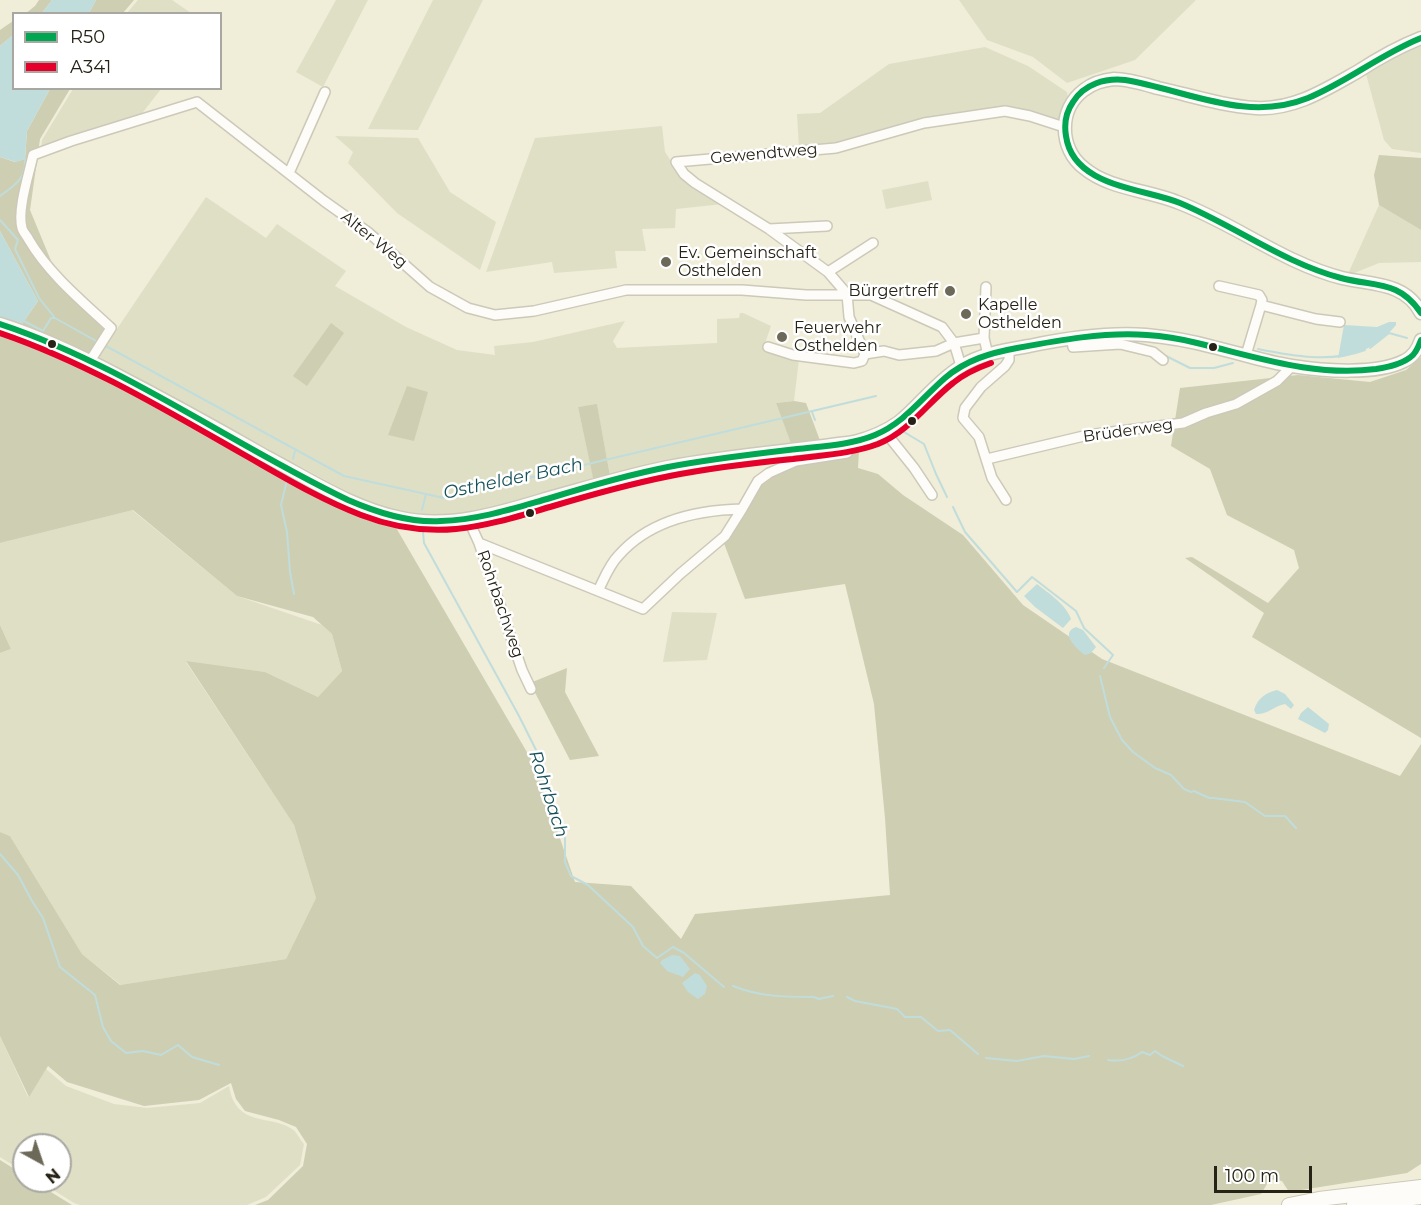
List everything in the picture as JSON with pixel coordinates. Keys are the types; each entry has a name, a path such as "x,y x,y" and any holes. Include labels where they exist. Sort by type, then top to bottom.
{"highway":[{"path":"1289,1205 1318,1199 1416,1193"},
{"path":"1354,1205 1416,1193"}],"main road":[{"path":"1421,38 1398,48 1315,95 1281,107 1240,106 1136,82 1107,80 1089,86 1075,99 1069,108 1065,127 1065,137 1072,156 1078,164 1096,177 1194,208 1313,268 1342,278 1395,289 1410,298 1421,314"},
{"path":"0,324 24,331 90,361 339,496 376,512 404,519 426,521 468,519 501,512 667,467 727,457 854,442 869,438 899,422 940,381 961,366 1009,349 1071,338 1145,335 1184,341 1292,366 1313,369 1364,370 1387,367 1405,361 1415,352 1421,340"}],"street":[{"path":"289,173 326,92"},
{"name":"Alter Weg","path":"90,361 111,327 46,263 22,228 21,211 33,155 70,141 198,102 324,201 367,231 430,287 468,308 495,315 534,311 626,290 742,290 806,295 871,295 942,327 954,343 961,366"},
{"name":"Gewendtweg","path":"847,294 828,272 769,229 695,183 684,174 676,162 836,148 924,123 1005,111 1065,127"},
{"path":"769,229 827,226"},
{"path":"828,272 873,243"},
{"path":"1219,286 1258,296 1262,300 1246,355"},
{"path":"986,287 984,338 988,355"},
{"path":"768,347 793,355 855,363 862,361 865,354 849,317 847,294"},
{"path":"1261,305 1316,320 1340,322"},
{"path":"865,354 884,351 899,355 936,351 954,343 984,338"},
{"path":"1071,338 1072,347 1120,344 1153,352 1163,360"},
{"path":"1006,501 992,478 979,436 963,418 965,408 981,387 1009,360 1009,349"},
{"name":"Brüderweg","path":"987,459 1088,435 1184,423 1206,413 1236,404 1277,381 1292,366"},
{"path":"887,429 890,438 932,495"},
{"path":"479,543 642,609 724,536 758,481 769,473 796,461 847,453 854,442"},
{"path":"598,591 607,571 638,536 658,525 676,519 721,510 742,509"},
{"name":"Rohrbachweg","path":"468,519 479,543 522,670 531,689"}],"green space":[{"path":"39,0 52,0 43,12 28,12"},
{"path":"96,0 134,0 124,12 90,12"},
{"path":"138,0 172,0 190,12 128,12"},
{"path":"336,0 368,0 323,87 296,72"},
{"path":"433,0 483,0 418,130 368,129"},
{"path":"959,0 1196,0 1135,60 1067,83 1033,57 987,40"},
{"path":"12,22 12,36 0,46 0,30"},
{"path":"1421,44 1421,153 1392,149 1384,140 1366,74 1412,46"},
{"path":"985,47 1028,66 1067,92 1068,97 1059,122 1003,106 921,119 834,143 799,147 797,114 820,113 889,64"},
{"path":"49,90 69,90 40,139 30,210 54,268 108,321 84,365 185,414 355,510 395,526 535,766 575,882 631,886 681,939 695,914 890,895 874,704 845,584 745,599 722,538 758,479 796,457 776,403 794,401 806,403 825,454 859,450 858,468 878,474 903,495 963,535 1023,605 1102,659 1400,776 1421,744 1421,1164 1407,1173 1289,1192 1282,1181 1270,1179 1261,1194 1211,1205 255,1205 268,1200 303,1166 307,1144 296,1127 245,1111 236,1099 231,1083 199,1100 144,1106 67,1082 48,1066 29,1097 0,1036 0,832 10,836 82,954 120,985 286,959 316,898 294,825 186,661 265,672 318,697 342,671 332,634 313,617 237,596 133,510 0,543 0,317 22,324 38,301 0,231 0,157 15,162 25,159 27,131"},
{"path":"72,90 160,90 140,116 41,149 42,140"},
{"path":"662,126 665,152 682,178 723,204 676,209 675,228 642,229 646,251 615,251 617,268 554,273 552,262 486,272 535,138"},
{"path":"335,136 418,138 450,192 496,222 480,270 397,213 348,163 353,152"},
{"path":"1379,155 1421,158 1421,230 1379,205 1374,175"},
{"path":"928,181 932,200 886,209 882,190"},
{"path":"206,197 266,238 277,224 346,271 335,286 406,327 457,350 495,355 494,346 533,342 625,321 613,341 617,348 717,343 717,319 739,318 740,313 743,313 771,326 763,349 799,359 794,401 776,403 792,445 730,451 610,476 597,405 578,407 594,481 500,507 445,517 418,515 376,505 340,488 98,357"},
{"path":"1379,205 1421,230 1421,262 1379,263 1347,276"},
{"path":"331,323 344,333 307,386 293,376"},
{"path":"1421,357 1421,738 1252,637 1264,613 1185,558 1192,557 1268,603 1299,568 1294,550 1227,515 1210,469 1171,446 1180,388 1298,375 1370,382 1406,370"},
{"path":"407,386 428,392 414,441 388,435"},
{"path":"597,404 612,487 596,492 578,407"},
{"path":"132,510 237,596 322,625 332,634 342,671 318,697 265,672 186,662 294,825 316,898 286,959 121,985 82,954 10,836 0,832 0,653 11,649 0,625 0,543"},
{"path":"672,612 717,613 707,660 663,662"},
{"path":"0,625 11,649 0,653"},
{"path":"567,668 565,692 599,756 570,760 530,683"},
{"path":"0,1036 28,1097 46,1069 66,1086 114,1104 147,1108 200,1103 229,1086 238,1108 252,1117 285,1125 295,1132 304,1144 300,1165 266,1197 247,1205 80,1205 74,1203 58,1193 72,1193 72,1133 12,1133 12,1164 0,1157"},
{"path":"0,1160 12,1168 12,1193 52,1193 72,1205 0,1205"}],"water":[{"path":"52,0 96,0 90,12 43,12"},
{"path":"12,36 12,90 49,90 27,131 25,159 16,162 0,157 0,46"},
{"path":"0,231 38,301 22,324 0,317"},
{"path":"1396,322 1396,325 1377,342 1363,350 1338,358 1344,325 1377,327"},
{"path":"1037,584 1056,599 1069,614 1071,619 1063,628 1024,596"},
{"path":"1076,627 1083,630 1096,647 1091,653 1085,655 1071,641 1069,633"},
{"path":"1277,690 1285,694 1294,705 1291,709 1285,704 1256,714 1254,710 1260,699"},
{"path":"1308,707 1329,724 1325,733 1298,719"},
{"path":"672,955 680,956 690,969 683,977 667,971 660,963"},
{"path":"695,973 700,975 707,986 705,994 698,999 688,992 682,983"}],"waterway":[{"path":"0,196 15,185 21,177 24,172 25,159"},
{"path":"0,220 18,240 15,249 39,298 55,318"},
{"name":"Osthelder Bach","path":"24,321 43,331 51,318 55,318 96,341"},
{"name":"Osthelder Bach","path":"1370,348 1389,333 1407,338"},
{"name":"Osthelder Bach","path":"106,346 344,476 444,498 876,396"},
{"name":"Osthelder Bach","path":"1258,349 1312,357 1338,356 1365,350"},
{"name":"Osthelder Bach","path":"1166,356 1190,368 1214,368 1233,363"},
{"path":"812,412 815,420"},
{"path":"904,432 924,444 947,497"},
{"path":"293,459 295,451"},
{"path":"288,476 281,505 287,532 294,594"},
{"name":"Rohrbach","path":"422,510 426,494"},
{"path":"953,507 965,532 1017,592 1032,577 1076,611 1084,628 1113,655 1104,668"},
{"name":"Rohrbach","path":"423,532 424,543 542,762 565,838 565,862 571,876 588,885 633,927 643,946 657,958 673,947 684,953 724,987"},
{"path":"1100,676 1110,717 1122,740 1133,752 1155,768 1171,775 1184,789 1209,798 1245,802 1265,816 1285,816 1296,828"},
{"path":"0,854 18,875 43,918 60,967 95,995 103,1027 111,1041 126,1053 143,1051 161,1055 178,1045 192,1057 219,1065"},
{"name":"Rohrbach","path":"733,986 773,996 819,999 833,996"},
{"name":"Rohrbach","path":"847,997 855,1001 897,1009 905,1017 921,1017 938,1031 950,1030 978,1054"},
{"name":"Rohrbach","path":"1108,1060 1126,1060 1142,1052 1150,1055 1155,1051 1183,1066"},
{"name":"Rohrbach","path":"986,1058 1017,1061 1044,1056 1074,1059 1089,1056"}],"transit line":[{"name":"R50","path":"1421,38 1308,98 1285,105 1239,106 1125,80 1103,81 1083,91 1073,102 1065,127 1071,153 1095,176 1180,203 1280,254 1320,271 1395,290 1413,302 1421,313"},
{"name":"R50","path":"0,324 46,341 134,383 348,500 394,516 429,521 468,519 495,513 668,467 856,441 875,435 895,424 961,366 988,355 1033,345 1098,336 1153,335 1308,368 1353,371 1376,369 1401,363 1413,355 1421,340"},
{"name":"A341","path":"0,333 63,358 124,387 330,502 384,523 432,530 468,528 492,523 670,476 836,454 868,447 900,432 957,380 991,363"}],"place":[{"name":"Ev. Gemeinschaft Osthelden","path":"666,262"},
{"name":"Bürgertreff","path":"950,291"},
{"name":"Kapelle Osthelden","path":"966,314"},
{"name":"Feuerwehr Osthelden","path":"782,337"}]}
